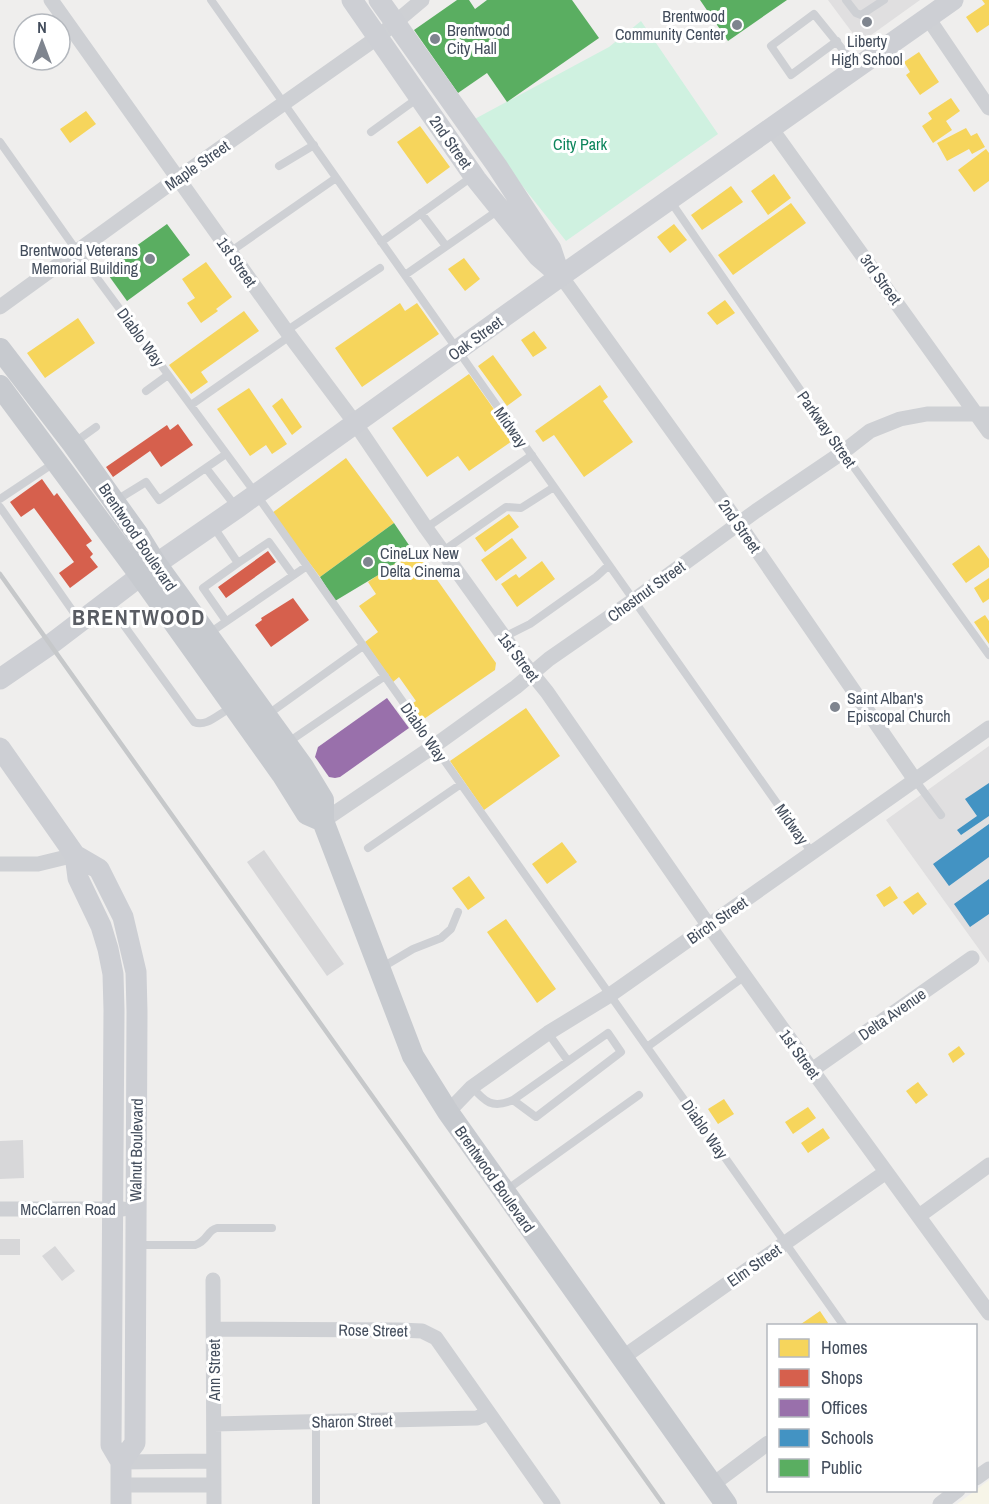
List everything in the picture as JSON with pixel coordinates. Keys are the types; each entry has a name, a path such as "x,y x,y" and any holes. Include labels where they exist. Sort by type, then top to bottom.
{"main road":[{"name":"Brentwood Boulevard","path":"0,349 73,444 138,535 148,569 250,708 286,744 303,767 323,800 322,821 414,1056 447,1113 726,1504"},
{"name":"Brentwood Boulevard","path":"0,386 56,461 207,635 250,708 282,774 307,814 322,821"}],"street":[{"name":"1st Street","path":"51,0 288,334 355,423 504,637 547,692 709,926 989,1313"},
{"name":"2nd Street","path":"352,0 474,175 538,256 561,276 739,524 915,780"},
{"name":"2nd Street","path":"380,0 497,166 551,249 561,276"},
{"name":"Maple Street","path":"0,307 378,37 422,0"},
{"name":"Oak Street","path":"0,678 51,644 148,569 953,0"},
{"path":"928,18 989,108"},
{"name":"3rd Street","path":"771,128 983,414 989,432"},
{"name":"Chestnut Street","path":"322,821 434,746 516,687 549,659 870,431 900,418 927,414 983,414"},
{"name":"Birch Street","path":"447,1113 472,1087 548,1033 610,995 989,728"},
{"name":"Walnut Boulevard","path":"0,748 75,855 99,869 123,916 136,972 138,1012 135,1443 121,1462"},
{"path":"0,864 38,864 75,855"},
{"name":"Walnut Boulevard","path":"75,855 78,878 101,926 113,974 111,1445 121,1462 121,1495"},
{"name":"Delta Avenue","path":"812,1070 972,958"},
{"path":"919,1216 989,1165"},
{"name":"Elm Street","path":"622,1358 885,1172"},
{"name":"McClarren Road","path":"0,1209 136,1209"},
{"name":"Ann Street","path":"213,1280 214,1504"},
{"name":"Rose Street","path":"214,1329 422,1331 436,1338 553,1504"},
{"name":"Sharon Street","path":"214,1424 477,1418 488,1413"},
{"path":"712,1485 767,1444"},
{"path":"121,1462 213,1461"},
{"path":"121,1495 214,1485"},
{"path":"940,1504 957,1492"}],"lane":[{"name":"Midway","path":"211,0 812,853"},
{"path":"846,0 856,14 861,15 884,0"},
{"path":"837,41 791,75 771,46 814,14 837,41 857,67"},
{"path":"371,132 420,98"},
{"name":"Diablo Way","path":"0,142 77,251 256,494 843,1324"},
{"path":"279,166 314,146"},
{"path":"381,242 474,175"},
{"path":"230,252 336,178"},
{"name":"Parkway Street","path":"669,199 843,452 989,655"},
{"path":"405,275 500,209"},
{"path":"421,213 446,246"},
{"path":"190,405 380,268"},
{"path":"146,391 168,375"},
{"path":"73,444 96,427"},
{"path":"114,502 146,482 159,500 226,454"},
{"path":"426,528 532,455"},
{"path":"0,499 56,461"},
{"path":"206,468 237,508"},
{"path":"443,550 506,507 521,508 554,486"},
{"path":"0,507 80,621"},
{"path":"212,525 238,563"},
{"path":"226,621 203,588 238,563 269,542 293,575"},
{"path":"504,637 530,624 596,577 609,565"},
{"path":"207,635 307,566"},
{"path":"106,601 194,722 200,724 224,710 250,708 363,646"},
{"path":"286,744 385,676"},
{"path":"915,780 941,815"},
{"path":"368,848 461,784"},
{"path":"380,968 412,949 441,938 451,929 458,912"},
{"path":"647,1047 745,976"},
{"path":"548,1033 568,1061"},
{"path":"472,1087 484,1101 495,1104 506,1103 608,1033 621,1052 536,1117 513,1100"},
{"path":"504,1192 639,1095"},
{"path":"136,1245 195,1245 201,1243 210,1232 217,1228 272,1228"},
{"path":"316,1422 316,1504"}],"shaded area":[{"name":"Liberty High School","path":"828,0 920,0 860,43"},
{"path":"989,746 989,963 886,820"},
{"path":"989,1480 989,1504 957,1504 973,1492 977,1492 977,1489"}],"green space":[{"name":"City Park","path":"641,21 718,134 566,241 471,121 609,47"}],"building: Homes":[{"path":"982,0 989,0 989,25 977,33 966,17 985,4"},
{"path":"919,52 939,82 920,95 906,75 910,72 904,62"},
{"path":"951,98 960,111 946,121 952,130 933,143 922,126 932,119 928,113"},
{"path":"86,111 96,124 70,143 60,129"},
{"path":"420,126 450,167 427,184 397,142"},
{"path":"966,128 971,136 977,133 985,147 972,154 969,149 947,161 937,143"},
{"path":"986,149 989,153 989,181 974,192 958,170"},
{"path":"774,174 791,198 768,215 751,191"},
{"path":"731,186 743,202 702,230 691,215"},
{"path":"791,203 806,223 733,275 718,255"},
{"path":"674,224 687,240 670,253 657,237"},
{"path":"464,258 480,279 465,291 448,269"},
{"path":"206,262 232,297 201,323 187,303 195,298 182,279"},
{"path":"725,300 735,313 717,325 707,313"},
{"path":"400,303 405,311 417,303 439,334 362,387 335,348"},
{"path":"244,311 259,331 201,372 208,382 191,394 169,365"},
{"path":"78,318 95,343 45,378 27,353"},
{"path":"534,331 547,348 533,357 521,340"},
{"path":"493,355 522,395 507,406 478,366"},
{"path":"469,374 515,439 469,471 458,456 427,477 392,428"},
{"path":"600,385 608,397 603,401 633,442 584,477 554,435 543,442 535,431"},
{"path":"249,388 287,444 272,454 266,445 250,456 217,409"},
{"path":"282,398 302,427 292,435 272,406"},
{"path":"346,458 394,523 320,577 272,513"},
{"path":"509,514 519,527 485,552 475,538"},
{"path":"512,538 527,558 496,581 481,560"},
{"path":"979,545 989,559 989,567 966,583 952,564"},
{"path":"416,550 496,663 495,670 421,721 410,705 416,701 399,677 393,682 365,642 378,632 359,606 376,594 368,582"},
{"path":"542,561 555,579 517,607 501,584 516,574 519,578"},
{"path":"989,578 989,599 983,603 974,588"},
{"path":"985,615 989,621 989,644 974,622"},
{"path":"526,708 560,756 484,810 450,761"},
{"path":"562,842 577,862 547,884 532,864"},
{"path":"469,876 485,898 468,910 452,888"},
{"path":"890,886 898,898 884,907 876,895"},
{"path":"918,892 927,904 913,915 903,902"},
{"path":"506,919 556,989 537,1003 487,932"},
{"path":"959,1046 965,1054 953,1063 948,1054"},
{"path":"918,1082 928,1095 916,1104 906,1091"},
{"path":"724,1099 734,1114 718,1124 708,1109"},
{"path":"808,1107 816,1118 793,1134 785,1122"},
{"path":"823,1128 830,1138 808,1153 801,1143"},
{"path":"820,1311 828,1323 827,1324 801,1324"}],"building: Shops":[{"path":"178,424 193,445 161,467 150,451 113,477 106,467 167,425 170,430"},
{"path":"42,479 54,496 57,493 92,541 86,545 93,554 90,557 98,567 70,588 59,573 74,562 34,508 21,517 10,502"},
{"path":"268,551 276,562 226,598 218,587"},
{"path":"293,598 309,620 271,647 255,625 262,620 261,618"}],"building: Offices":[{"path":"387,698 409,728 340,777 329,777 315,757 318,747"}],"building: Schools":[{"path":"989,783 989,816 961,835 957,830 977,816 965,799"},
{"path":"989,824 989,857 949,886 933,864"},
{"path":"989,879 989,914 970,927 954,904"}],"building: Public":[{"path":"457,0 469,0 475,9 487,0 572,0 599,38 507,102 487,73 458,93 414,30"},
{"path":"700,0 787,0 728,41"},
{"path":"167,224 190,255 127,301 104,269"},
{"name":"CineLux New Delta Cinema","path":"394,523 413,551 335,601 320,577"}],"building: Other":[{"path":"264,850 344,964 327,976 247,862"},
{"path":"23,1140 24,1178 0,1179 0,1141"},
{"path":"0,1239 20,1239 20,1255 0,1255"},
{"path":"55,1246 75,1271 62,1281 42,1256"}],"railway":[{"path":"0,574 663,1504"}],"place":[{"name":"Liberty High School","path":"867,22"},
{"name":"Brentwood Community Center","path":"737,25"},
{"name":"Brentwood City Hall","path":"435,39"},
{"name":"Brentwood Veterans Memorial Building","path":"150,259"},
{"name":"CineLux New Delta Cinema","path":"368,562"},
{"name":"Saint Alban's Episcopal Church","path":"835,707"}],"district":[{"name":"BRENTWOOD","path":"139,617"}]}
